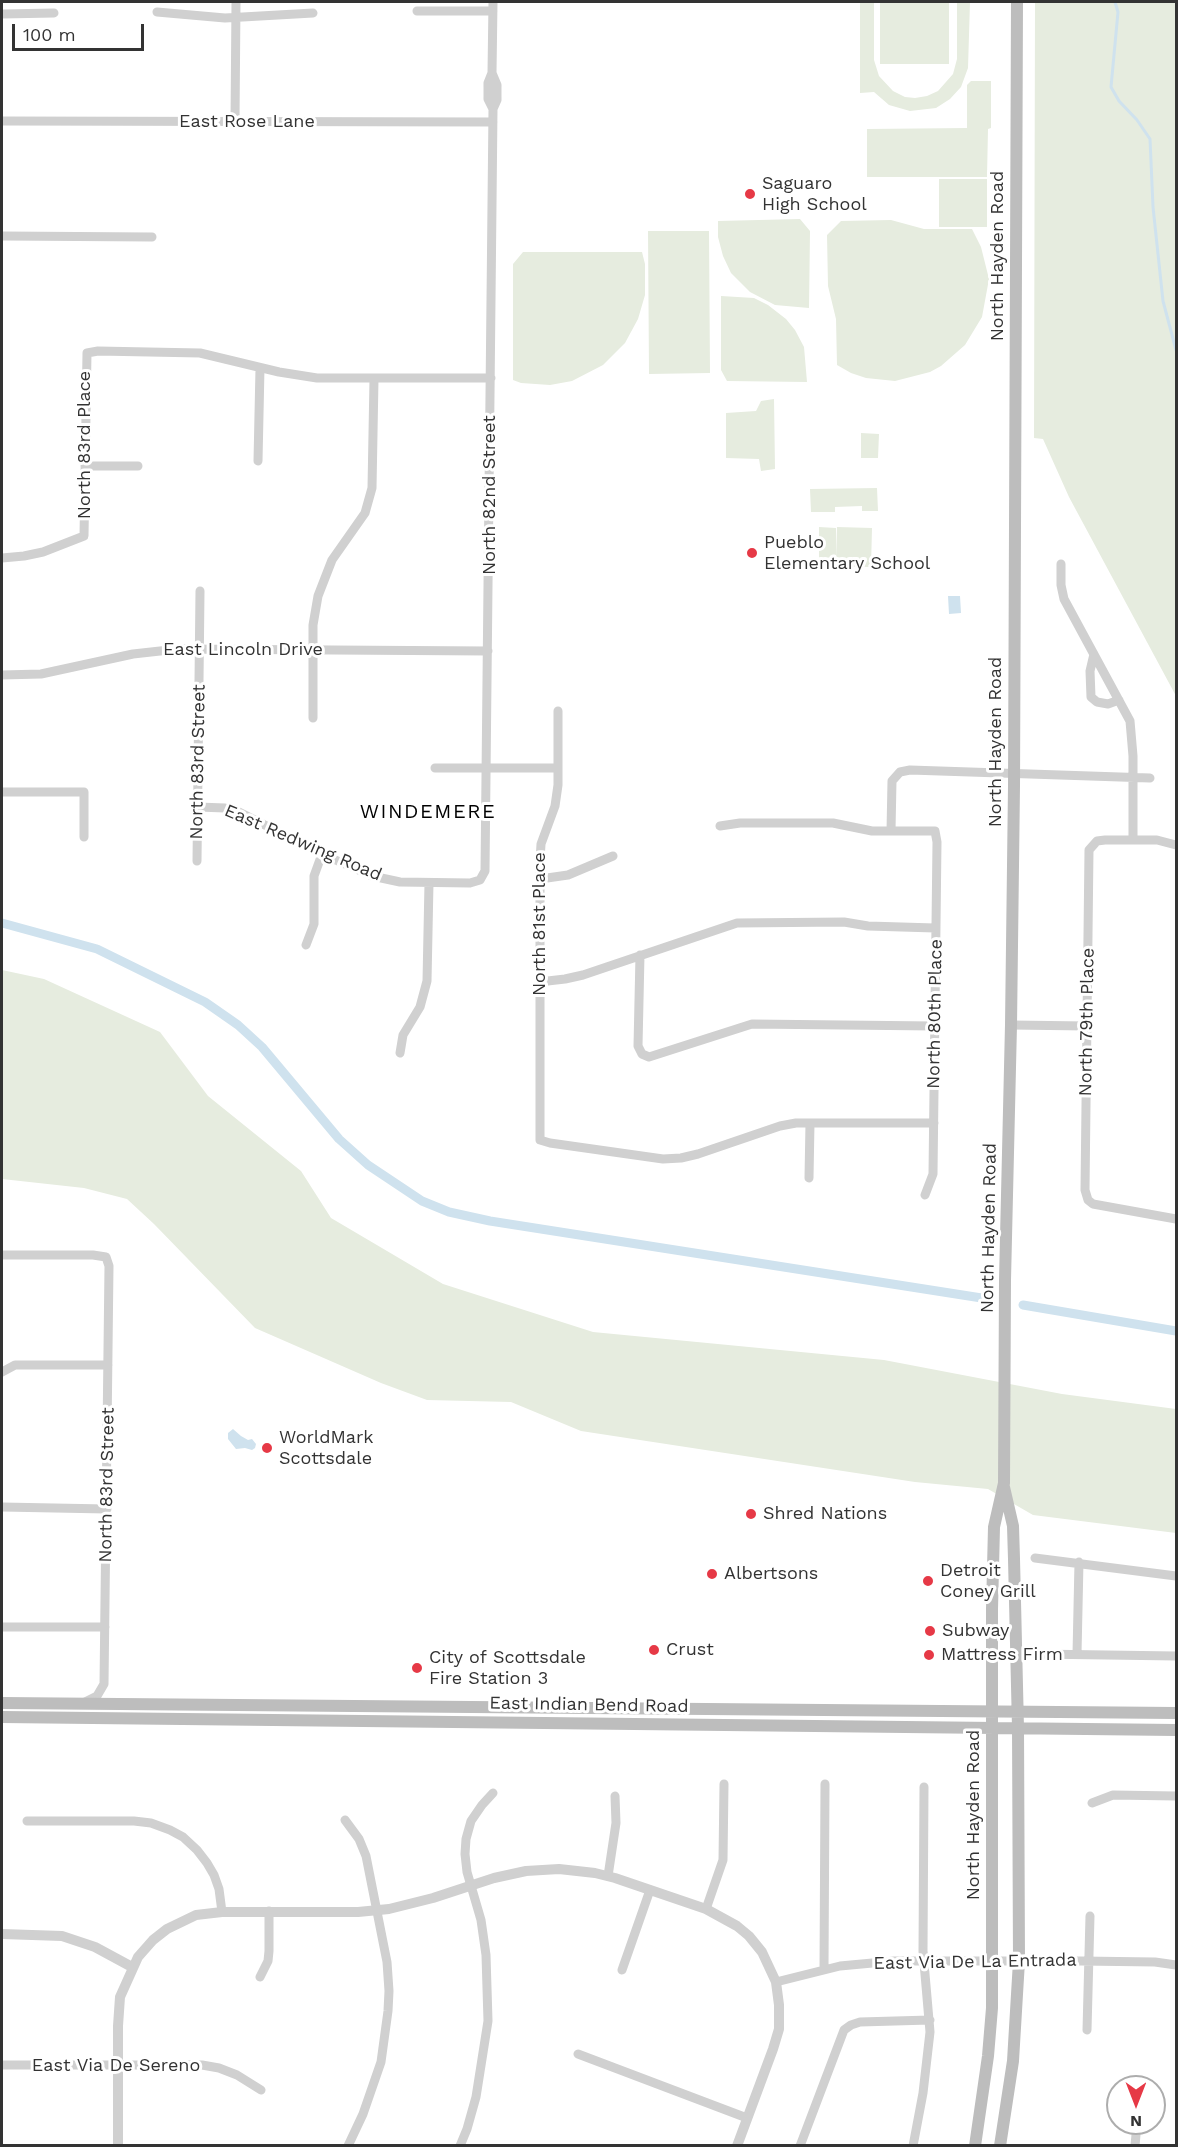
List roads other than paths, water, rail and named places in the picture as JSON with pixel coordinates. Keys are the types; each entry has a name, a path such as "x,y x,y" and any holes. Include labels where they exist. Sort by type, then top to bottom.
{"main road":[{"name":"North Hayden Road","path":"975,2145 988,2056 993,1961 994,1527 1004,1483 1005,1280 1014,774 1017,2"},
{"name":"North Hayden Road","path":"1000,2145 1013,2061 1019,1961 1018,1728 1013,1526 1004,1483"},
{"name":"East Indian Bend Road","path":"2,1703 1176,1713"},
{"name":"East Indian Bend Road","path":"2,1717 1176,1730"}],"street":[{"path":"235,122 236,2"},
{"path":"417,11 493,6"},
{"name":"North 82nd Street","path":"480,879 485,872 493,109 497,85 492,73 493,6"},
{"path":"157,12 236,18 313,13"},
{"path":"2,14 54,13"},
{"name":"East Rose Lane","path":"2,121 493,122"},
{"path":"2,236 152,237"},
{"name":"North 83rd Place","path":"2,558 43,552 84,536 87,353 98,351 192,352 219,356 260,368"},
{"path":"258,462 260,368 303,377 491,378"},
{"path":"313,718 314,619 323,578 341,544 357,525 370,500 374,379"},
{"path":"85,466 138,466"},
{"path":"1061,564 1062,593 1126,712 1132,731 1133,840 1158,840 1176,845"},
{"name":"North 83rd Street","path":"197,861 200,591"},
{"name":"East Lincoln Drive","path":"2,675 41,674 159,650 488,651"},
{"path":"1094,654 1090,671 1091,697 1097,702 1108,704 1119,700"},
{"name":"North 81st Place","path":"558,711 555,806 541,843 540,1140 585,1149 663,1159 681,1158 780,1126 810,1123"},
{"path":"435,768 558,768"},
{"path":"720,826 740,823 833,822 872,831 891,831 891,781 900,772 910,770 1150,778"},
{"path":"2,792 84,792 84,837"},
{"name":"East Redwing Road","path":"198,807 225,808 237,812 372,876 400,882 429,883 470,883 480,879"},
{"name":"North 80th Place","path":"891,831 935,831 937,842 933,1174 925,1195"},
{"name":"North 79th Place","path":"1133,840 1105,840 1092,845 1088,855 1085,1190 1088,1200 1093,1204 1176,1219"},
{"path":"306,945 314,924 314,876 322,854"},
{"path":"540,879 568,875 613,856"},
{"path":"400,1053 403,1035 420,1007 428,981 429,883"},
{"path":"540,982 583,975 737,923 844,922 868,926 935,928"},
{"path":"640,955 638,1046 642,1054 650,1057 752,1024 934,1026"},
{"path":"1011,1025 1087,1026"},
{"path":"810,1178 810,1123 934,1124"},
{"name":"North 83rd Street","path":"2,1255 93,1255 106,1257 109,1266 104,1684 97,1696 83,1703"},
{"path":"2,1372 15,1365 108,1365"},
{"path":"2,1507 107,1509"},
{"path":"1035,1558 1176,1576"},
{"path":"1077,1654 1079,1562"},
{"path":"2,1627 105,1627"},
{"path":"1037,1654 1176,1656"},
{"path":"706,1909 723,1860 724,1784"},
{"path":"824,1969 825,1784"},
{"path":"913,2145 926,2071 930,2020 923,1950 924,1786"},
{"path":"459,2145 467,2129 476,2097 488,2021 486,1954 481,1920 466,1863 466,1839 471,1821 493,1793"},
{"path":"1092,1803 1113,1795 1176,1796"},
{"path":"608,1876 616,1823 615,1796"},
{"path":"345,1820 359,1839 366,1856 387,1962 389,1991 385,2041 374,2086 348,2145"},
{"path":"27,1821 134,1821 151,1823 170,1830 183,1837 198,1850 207,1863 219,1889 222,1912"},
{"path":"118,2145 120,1996 132,1967 153,1940 167,1929 196,1915 222,1912 376,1910 410,1904 494,1878 536,1870 569,1870 608,1876 706,1909 731,1922 749,1936 762,1952 776,1982 779,2029 737,2145"},
{"path":"621,1970 650,1890"},
{"path":"260,1977 268,1961 269,1911"},
{"path":"1087,2030 1090,1916"},
{"path":"2,1934 62,1936 95,1947 132,1967"},
{"name":"East Via De La Entrada","path":"776,1982 824,1969 866,1963 1090,1961 1155,1962 1176,1965"},
{"path":"800,2145 844,2031 860,2022 930,2020"},
{"path":"578,2054 747,2118"},
{"name":"East Via De Sereno","path":"2,2065 182,2064 219,2068 237,2075 261,2090"}],"water":[{"path":"948,596 960,596 961,613 949,614"},
{"path":"233,1429 248,1440 252,1439 256,1444 255,1448 252,1450 236,1449 228,1439 228,1433"}],"waterway":[{"path":"1115,2 1118,12 1111,87 1119,101 1137,120 1150,139 1153,207 1163,301 1176,350"},
{"path":"2,923 97,949 205,1002 238,1025 262,1047 339,1139 368,1165 422,1201 449,1212 490,1221 988,1299"},
{"path":"1023,1305 1176,1331"}],"place":[{"name":"Saguaro High School","path":"750,194"},
{"name":"Pueblo Elementary School","path":"752,553"},
{"name":"WorldMark Scottsdale","path":"267,1448"},
{"name":"Shred Nations","path":"751,1514"},
{"name":"Albertsons","path":"712,1574"},
{"name":"Detroit Coney Grill","path":"928,1581"},
{"name":"Subway","path":"930,1631"},
{"name":"Crust","path":"654,1650"},
{"name":"Mattress Firm","path":"929,1655"},
{"name":"City of Scottsdale Fire Station 3","path":"417,1668"}],"district":[{"name":"WINDEMERE","path":"428,812"}]}
